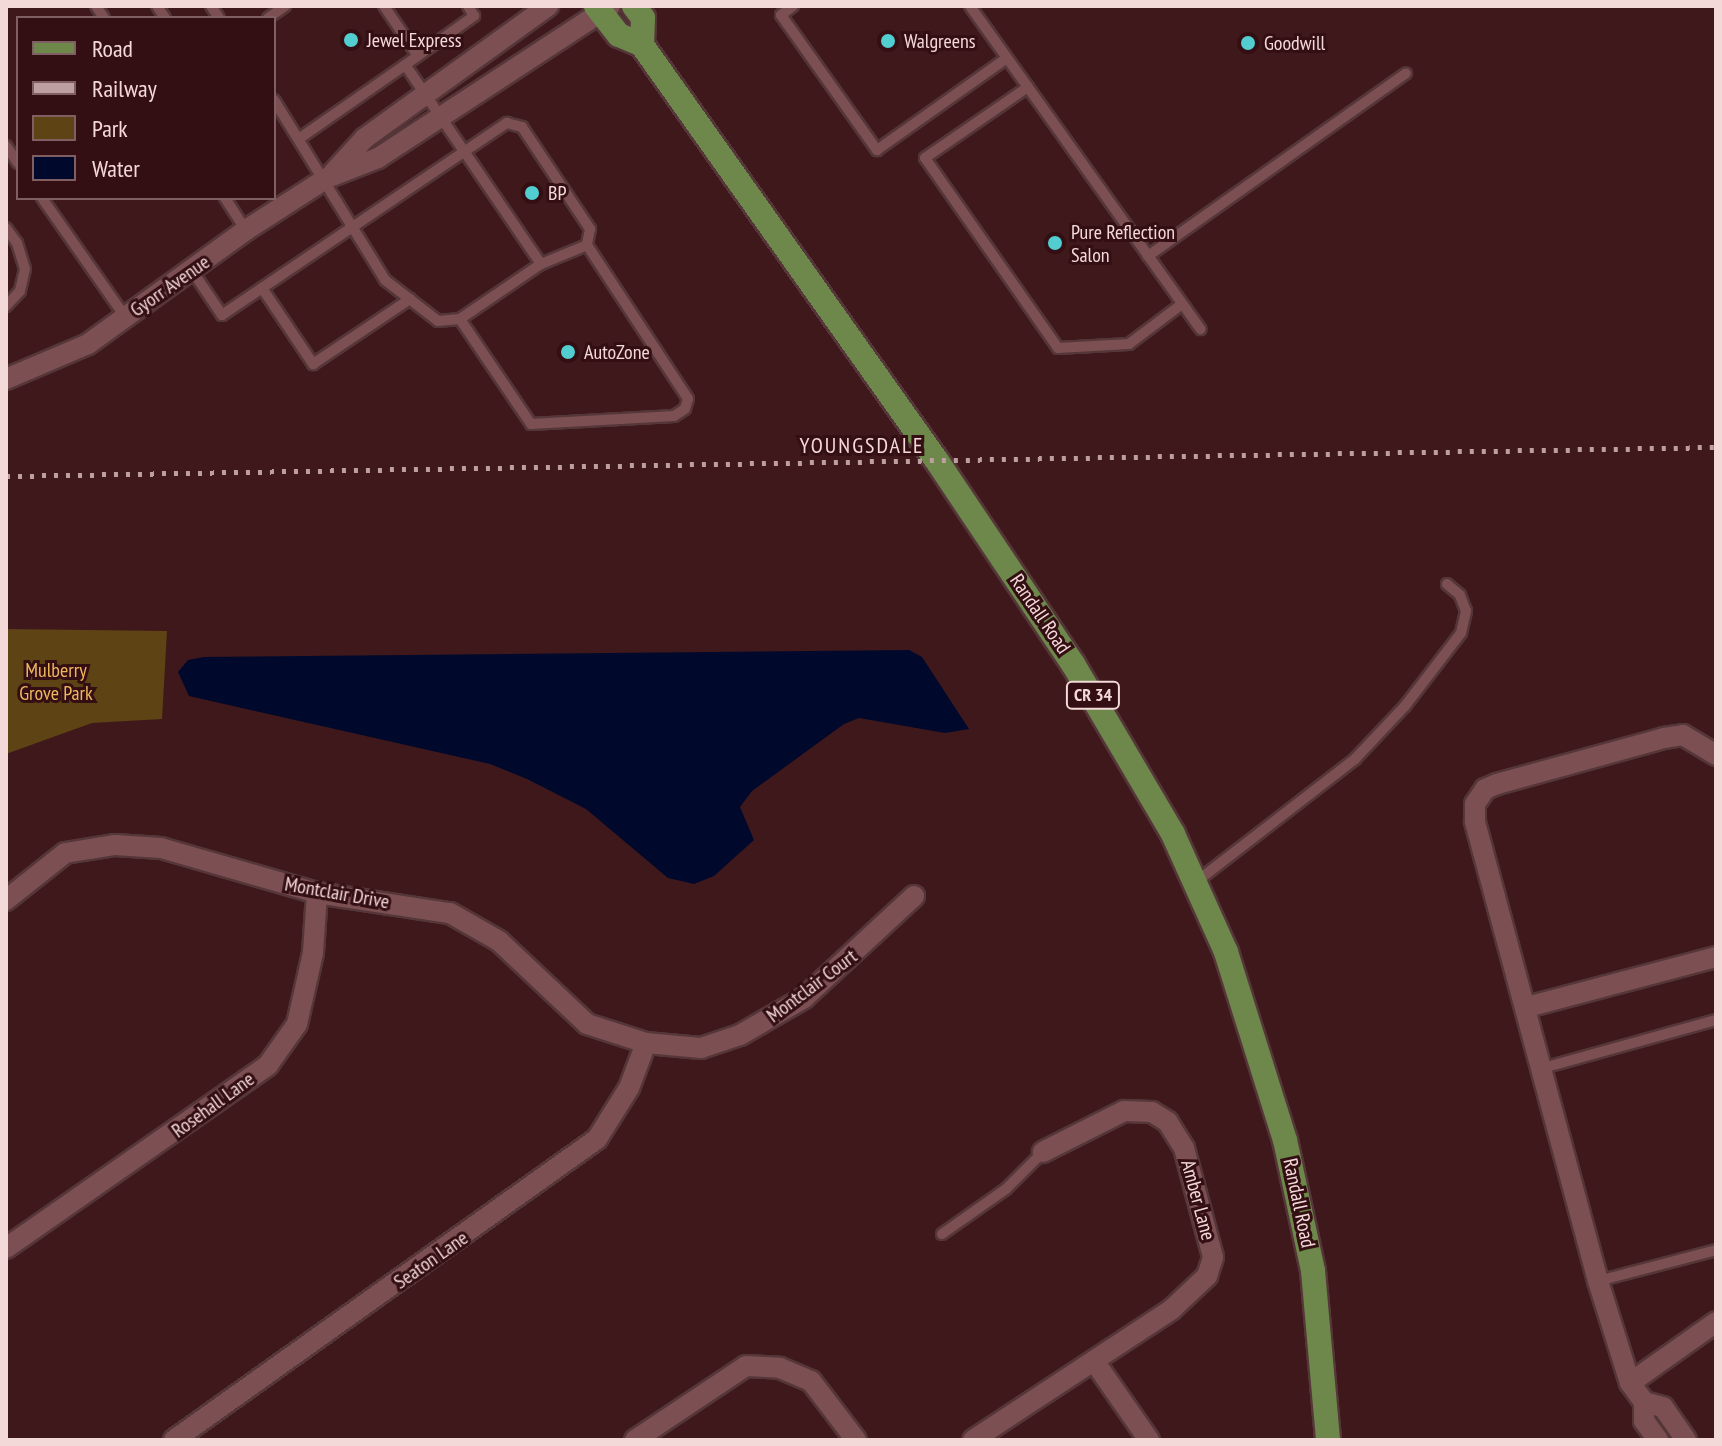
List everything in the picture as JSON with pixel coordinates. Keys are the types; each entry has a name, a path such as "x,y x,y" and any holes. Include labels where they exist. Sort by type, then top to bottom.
{"main road":[{"name":"Randall Road","path":"634,6 643,18 642,45"},
{"name":"Randall Road","path":"602,8 619,35 642,45 1073,664 1142,774 1196,882 1249,1015 1285,1140 1313,1271 1328,1440"}],"street":[{"name":"Gyorr Avenue","path":"327,178 365,138 548,6"},
{"name":"Gyorr Avenue","path":"6,379 88,344 193,272 246,230 327,178 378,158 602,8"},
{"path":"1658,1440 1644,1421 1644,1402 1630,1383 1598,1281 1475,821 1475,804 1485,789 1664,738 1683,735 1716,755"},
{"name":"Montclair Drive","path":"6,900 65,853 115,845 161,848 317,893 450,913 499,941 587,1024 646,1043"},
{"name":"Rosehall Lane","path":"6,1248 268,1065 297,1024 313,953 317,893"},
{"name":"Montclair Court","path":"646,1043 701,1048 776,1017 845,965 914,896"},
{"path":"1527,1007 1716,957"},
{"name":"Seaton Lane","path":"174,1440 587,1147 613,1117 646,1043"},
{"name":"Amber Lane","path":"973,1440 1194,1291 1207,1276 1213,1257 1210,1236 1178,1133 1152,1112 1113,1115 1043,1152"},
{"path":"1630,1383 1716,1322"},
{"path":"1094,1361 1149,1440"},
{"path":"635,1440 746,1366 780,1368 811,1381 856,1440"},
{"path":"1644,1402 1663,1407 1686,1440"}],"lane":[{"path":"384,6 418,56"},
{"path":"300,138 474,16 468,6"},
{"path":"770,6 781,15 877,150 1007,58"},
{"path":"781,15 793,6"},
{"path":"970,6 1200,329"},
{"path":"405,65 541,264"},
{"path":"1148,256 1406,73"},
{"path":"1028,87 925,158 1058,348 1129,344 1182,304"},
{"path":"276,103 327,178 351,228 385,280 438,321 460,319 541,264 587,245"},
{"path":"193,272 222,315 507,123 522,127 590,229 587,245 688,399 674,416 531,424 460,319"},
{"path":"43,200 126,318"},
{"path":"226,200 246,230"},
{"path":"6,228 17,243 25,269 20,291 6,306"},
{"path":"262,288 313,364 410,299"},
{"path":"1196,882 1355,759 1405,706 1461,633 1466,611 1460,595 1447,584"},
{"path":"1543,1068 1716,1020"},
{"path":"942,1234 1006,1189 1043,1152"},
{"path":"1598,1281 1716,1250"}],"green space":[{"name":"Mulberry Grove Park","path":"6,629 167,631 162,719 92,723 6,754"}],"water":[{"path":"909,650 922,657 969,729 945,733 859,718 844,724 752,791 740,807 754,840 714,876 694,884 668,878 586,809 527,779 490,764 189,696 178,672 188,660 204,657"}],"railway":[{"path":"6,476 1716,447"}],"place":[{"name":"Jewel Express","path":"351,40"},
{"name":"Walgreens","path":"888,41"},
{"name":"Goodwill","path":"1248,43"},
{"name":"BP","path":"532,193"},
{"name":"Pure Reflection Salon","path":"1055,243"},
{"name":"AutoZone","path":"568,352"}],"district":[{"name":"YOUNGSDALE","path":"862,446"}]}
